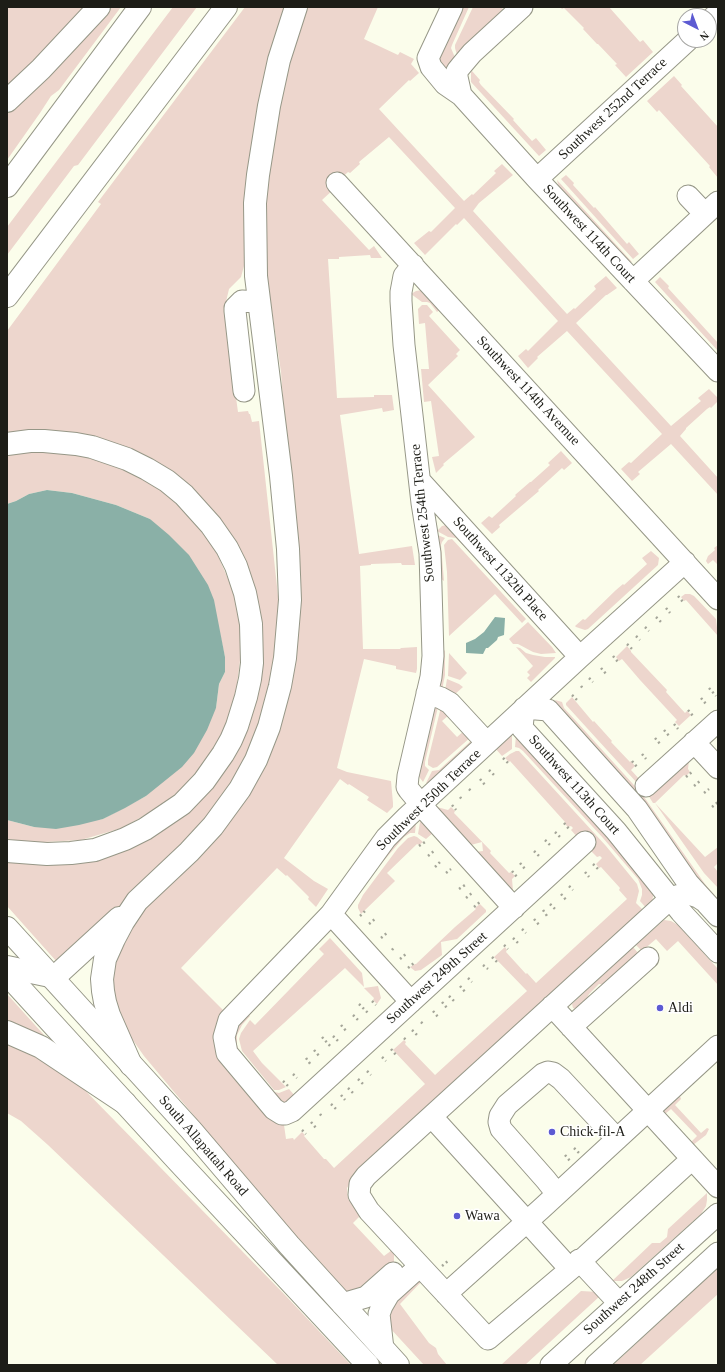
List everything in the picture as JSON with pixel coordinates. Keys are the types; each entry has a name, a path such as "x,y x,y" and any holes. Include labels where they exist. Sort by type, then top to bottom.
{"main road":[{"path":"7,101 41,69 99,7"},
{"path":"7,186 140,7"},
{"path":"7,296 226,7"},
{"path":"7,967 50,976 59,973 189,852 213,826 231,803 249,773 263,745 275,707 287,646 290,593 288,549 281,476 256,276 255,203 268,106 279,60 296,7"},
{"path":"7,444 44,441 92,447 127,459 147,468 167,481 184,495 212,525 227,548 236,566 245,593 251,624 252,663 246,697 231,740 204,781 182,804 145,829 125,839 95,850 47,854 7,850"},
{"path":"131,1065 109,1015 103,991 102,979 105,959 123,922 137,901"},
{"name":"South Allapattah Road","path":"7,928 207,1149 289,1245 398,1365"},
{"name":"South Allapattah Road","path":"7,974 368,1365"},
{"path":"7,1032 41,1047 125,1103"}],"street":[{"name":"Southwest 114th Court","path":"452,7 428,58 431,67 442,80 461,95 537,179 718,371"},
{"path":"461,95 457,71 472,52 521,7"},
{"name":"Southwest 252nd Terrace","path":"537,179 679,48"},
{"name":"Southwest 114th Avernue","path":"337,183 718,599"},
{"path":"633,281 711,208 688,196"},
{"name":"Southwest 254th Terrace","path":"413,265 404,276 401,292 404,341 420,482 430,553 433,656 431,677 407,779 409,790 514,908"},
{"path":"244,391 235,308 242,301 259,302"},
{"name":"Southwest 1132th Place","path":"420,482 580,657"},
{"name":"Southwest 250th Terrace","path":"288,1112 285,1114 279,1113 266,1101 227,1053 224,1033 229,1020 331,914 386,838 487,742 685,562"},
{"path":"427,694 436,696 450,703 487,742"},
{"path":"524,708 548,710 637,809 684,877 711,909"},
{"name":"Southwest 113th Court","path":"524,708 522,728 622,839 681,912 718,952"},
{"path":"646,786 694,742 712,712"},
{"path":"694,742 718,768"},
{"path":"557,767 568,755 584,750"},
{"name":"Southwest 249th Street","path":"288,1112 296,1108 585,842"},
{"path":"692,1159 488,1339 365,1206 359,1195 360,1184 366,1176 671,898 686,893 698,897 711,909"},
{"path":"331,914 411,1002"},
{"path":"571,1027 648,958"},
{"path":"552,1006 718,1187"},
{"path":"446,1294 527,1222 718,1046"},
{"path":"557,1194 501,1129 499,1122 500,1116 503,1110 512,1101 543,1074 548,1072 553,1073 561,1079 617,1139"},
{"path":"432,1117 527,1222 619,1303"},
{"name":"Southwest 248th Street","path":"551,1365 718,1214"},
{"path":"596,1365 718,1252"},
{"path":"342,1304 366,1297 416,1261"},
{"path":"383,1349 379,1314 382,1306 389,1294 416,1261"}],"path":[{"path":"678,596 683,602"},
{"path":"666,608 670,613"},
{"path":"656,617 662,624"},
{"path":"645,627 649,632"},
{"path":"636,636 640,640"},
{"path":"627,644 632,650"},
{"path":"613,656 618,662"},
{"path":"601,668 606,675"},
{"path":"590,678 593,682"},
{"path":"581,686 584,690"},
{"path":"709,688 716,696"},
{"path":"572,694 577,700"},
{"path":"701,698 712,712"},
{"path":"688,710 693,716"},
{"path":"674,724 678,729"},
{"path":"664,730 670,737"},
{"path":"655,738 661,745"},
{"path":"642,754 646,759"},
{"path":"503,758 508,763"},
{"path":"632,761 637,767"},
{"path":"490,770 494,775"},
{"path":"686,777 692,772"},
{"path":"480,779 485,786"},
{"path":"694,786 700,781"},
{"path":"469,789 472,792"},
{"path":"704,793 708,789"},
{"path":"460,797 463,800"},
{"path":"712,807 718,802"},
{"path":"452,805 456,810"},
{"path":"564,824 569,829"},
{"path":"555,832 560,837"},
{"path":"545,840 551,846"},
{"path":"419,846 425,842"},
{"path":"428,856 434,851"},
{"path":"534,851 539,856"},
{"path":"436,867 442,860"},
{"path":"520,863 525,869"},
{"path":"593,864 598,869"},
{"path":"446,873 450,869"},
{"path":"512,871 517,876"},
{"path":"584,872 589,877"},
{"path":"459,889 465,885"},
{"path":"570,886 573,890"},
{"path":"466,898 472,893"},
{"path":"561,894 567,901"},
{"path":"474,907 480,902"},
{"path":"550,904 555,909"},
{"path":"360,916 366,910"},
{"path":"543,910 547,916"},
{"path":"369,924 374,919"},
{"path":"534,919 540,926"},
{"path":"522,929 526,933"},
{"path":"381,938 388,932"},
{"path":"513,938 518,943"},
{"path":"504,945 508,950"},
{"path":"392,950 395,946"},
{"path":"400,959 406,954"},
{"path":"492,957 498,963"},
{"path":"408,968 414,963"},
{"path":"483,965 488,969"},
{"path":"468,978 472,982"},
{"path":"460,986 466,993"},
{"path":"449,996 454,1001"},
{"path":"372,1001 376,1005"},
{"path":"442,1002 447,1008"},
{"path":"360,1004 368,1013"},
{"path":"433,1011 438,1018"},
{"path":"353,1015 359,1021"},
{"path":"421,1022 424,1025"},
{"path":"341,1025 347,1032"},
{"path":"412,1030 417,1035"},
{"path":"334,1036 338,1040"},
{"path":"322,1037 331,1047"},
{"path":"404,1038 407,1041"},
{"path":"391,1049 396,1055"},
{"path":"314,1050 320,1057"},
{"path":"382,1057 386,1061"},
{"path":"306,1058 311,1065"},
{"path":"367,1071 371,1075"},
{"path":"293,1074 297,1078"},
{"path":"358,1079 364,1085"},
{"path":"283,1081 288,1086"},
{"path":"348,1088 354,1094"},
{"path":"341,1095 345,1100"},
{"path":"331,1104 337,1110"},
{"path":"320,1114 323,1118"},
{"path":"311,1122 316,1128"},
{"path":"302,1130 306,1134"}],"shaded area":[{"path":"7,7 89,7 7,87"},
{"path":"112,7 121,7 59,90 51,96 7,160 7,114 16,108"},
{"path":"173,7 197,7 78,165 74,166 7,255 7,227"},
{"path":"245,7 289,7 245,265 241,277 229,289 224,310 238,412 248,411 252,422 259,421 279,605 279,659 247,763 188,844 64,959 57,962 7,906 7,857 77,859 220,770 257,617 170,473 7,437 7,331 101,204 98,202"},
{"path":"304,7 378,7 364,39 398,55 400,52 414,59 411,64 419,73 410,81 409,80 379,109 464,201 472,194 473,195 496,173 494,171 502,164 513,175 479,203 473,211 567,314 574,308 575,309 596,289 594,286 606,276 617,288 606,295 576,323 671,426 701,401 698,398 709,389 718,398 718,401 711,408 710,407 707,409 686,428 680,436 718,478 718,495 671,444 638,472 640,474 632,481 621,469 629,462 631,463 662,434 567,331 537,357 538,358 528,368 518,356 526,349 528,351 558,321 464,218 425,255 414,243 429,231 431,232 455,208 389,137 359,162 360,164 350,173 348,172 332,187 334,189 322,200 369,250 374,246 382,258 371,258 370,255 328,259 337,398 392,395 394,410 383,412 382,408 340,415 359,554 412,546 415,565 402,565 401,563 360,566 363,649 400,649 417,647 417,669 416,673 396,669 396,666 364,659 337,768 347,772 391,781 393,807 387,813 367,800 369,797 340,779 284,858 314,881 328,889 316,907 308,899 309,897 287,875 286,876 277,868 181,968 226,1013 221,1020 270,1119 276,1123 284,1125 286,1139 293,1138 294,1140 302,1132 324,1159 326,1159 334,1168 425,1084 393,1050 404,1040 406,1042 405,1044 435,1075 527,991 494,957 505,947 507,950 506,952 536,983 627,899 619,890 620,888 601,867 599,868 596,864 602,858 600,856 597,857 579,839 571,830 573,828 571,826 568,827 564,823 565,822 510,761 509,762 505,758 516,751 519,751 606,846 637,884 639,891 636,903 644,911 352,1180 347,1188 348,1199 361,1215 353,1223 384,1256 392,1250 394,1253 394,1264 369,1291 348,1293 343,1290 298,1240 144,1056 130,1036 118,1012 114,994 113,971 122,939 274,738 291,467 281,372 265,264 263,231 276,105"},
{"path":"457,7 469,7 451,48 456,60 447,75 440,68 437,54"},
{"path":"473,7 502,7 504,12 457,55 455,45"},
{"path":"560,7 609,7 640,42 643,40 653,52 626,77 615,65 617,64 583,29 584,28 564,8 562,9"},
{"path":"472,71 480,80 479,82 481,85 514,119 513,120 532,141 536,138 546,150 539,156 471,82"},
{"path":"674,76 682,85 681,86 718,127 718,178 709,167 710,166 659,110 657,112 647,101"},
{"path":"566,175 574,183 573,185 594,208 595,207 627,244 629,242 639,254 633,259 561,179"},
{"path":"557,180 632,262 628,261 559,188"},
{"path":"660,277 669,286 668,288 718,343 718,351 655,282"},
{"path":"422,290 442,308 437,312 430,303 422,302 411,294"},
{"path":"422,305 427,305 433,312 429,316 460,350 456,354 458,356 428,385 475,437 443,464 444,465 436,473 432,457 439,456 431,401 424,402 421,369 429,369 425,323 419,324 418,309"},
{"path":"561,451 572,463 564,470 562,468 538,490 539,491 499,525 500,527 492,534 481,523 489,516 492,518 516,496 515,495 550,465 548,463"},
{"path":"27,452 68,453 91,457 125,469 167,493 194,520 215,549 232,588 240,620 242,644 236,693 232,709 224,730 204,764 180,791 154,810 122,828 81,840 30,842 7,839 7,820 34,827 103,819 146,796 216,708 219,684 225,672 225,657 215,611 150,519 116,505 72,493 47,490 29,494 7,504 7,455"},
{"path":"447,525 467,542 466,548 456,538 448,537 437,531 442,526"},
{"path":"435,534 445,538 441,545 444,581 438,577"},
{"path":"452,539 526,619 522,623 495,594 449,636 447,572 444,545 448,540"},
{"path":"718,545 718,565 713,560 708,564 706,561 708,556"},
{"path":"651,551 659,558 658,565 588,629 585,630 575,626 583,619 585,620 616,590 623,584 624,585 647,564 642,558"},
{"path":"685,594 694,596 716,619 718,636 686,600 684,601 681,597"},
{"path":"528,622 556,653 541,654 533,652 518,644 513,644 509,639"},
{"path":"627,646 667,690 666,692 685,713 687,711 691,715 679,726 675,722 677,720 622,659 619,661 616,657"},
{"path":"516,647 533,655 555,658 531,682 527,678 530,675 527,672 533,666"},
{"path":"445,650 445,675 442,690 438,683 441,654"},
{"path":"449,653 467,673 460,680 448,676"},
{"path":"447,679 463,687 454,695 445,691"},
{"path":"572,697 593,722 594,721 612,741 611,742 630,762 631,761 635,766 631,770 641,781 689,760 688,769 690,772 686,776 684,775 655,803 653,803 648,795 566,705"},
{"path":"555,700 562,702 564,708 642,794 705,884 718,899 718,904 557,705"},
{"path":"438,707 425,762 425,766 429,770 423,782 417,774 434,709"},
{"path":"441,707 450,714 442,721 457,737 465,730 472,736 437,767 433,768 428,765 428,760"},
{"path":"510,735 512,735 512,749 502,756 495,748"},
{"path":"516,735 570,790 654,891 652,902 647,909 640,901 642,889 638,879 603,838 523,751 515,747"},
{"path":"473,739 473,743 429,783 426,783 432,771 439,770"},
{"path":"655,803 705,857 718,847 718,863 714,867 718,872 718,888 704,873"},
{"path":"437,807 448,810 451,807 455,811 454,813 491,851 490,853 509,873 511,872 515,876 512,879 513,891 510,890 475,852 483,851 482,842 467,846"},
{"path":"416,822 415,833 410,833 404,837 381,864 379,858"},
{"path":"420,822 425,823 434,832 426,839 418,834"},
{"path":"414,836 423,842 419,845 417,844 387,873 395,881 361,914 358,905 363,895 398,848 408,838"},
{"path":"480,904 486,912 457,939 441,942 442,955 421,970 415,971 410,967 416,964"},
{"path":"664,920 671,921 678,925 718,969 718,985 678,941 667,951 656,939 642,951 636,945"},
{"path":"330,938 362,973 364,987 345,968 253,1051 262,1063 286,1087 279,1090 274,1090 242,1051 239,1039 241,1033 250,1020 255,1025 324,954 319,949"},
{"path":"633,947 639,954 607,985 599,984 589,994 584,1004 576,1009 573,1008 572,1004"},
{"path":"378,986 381,998 377,1004 373,1000 374,998 364,988"},
{"path":"7,994 44,1035 41,1038 7,1024"},
{"path":"247,1013 250,1016 242,1025 237,1035 239,1052 270,1091 279,1093 289,1089 295,1096 294,1100 282,1103 273,1098 233,1046 232,1037 234,1027"},
{"path":"7,1039 73,1078 285,1295 351,1365 278,1365 48,1145 21,1121 7,1113"},
{"path":"680,1096 681,1099 675,1105 701,1133 707,1128 709,1129 706,1135 693,1145 690,1143 697,1136 671,1109 665,1114 662,1112"},
{"path":"707,1193 706,1206 701,1214 631,1277 622,1281 612,1281 652,1243 660,1243 667,1237 668,1229"},
{"path":"718,1268 718,1294 640,1365 613,1365"},
{"path":"417,1280 422,1281 400,1304 429,1343 436,1348 438,1354 447,1365 424,1365 389,1327 387,1309"},
{"path":"581,1291 598,1292 600,1296 525,1365 501,1365"}],"water":[{"path":"47,490 72,493 116,505 150,519 169,535 189,555 208,585 214,600 225,657 225,672 219,684 216,708 207,730 194,753 182,767 146,796 103,819 56,829 34,827 7,820 7,504 29,494"},
{"path":"495,617 505,618 504,635 498,637 497,640 486,648 483,654 466,653 466,643 475,639 484,632"}],"place":[{"name":"Aldi","path":"660,1008"},
{"name":"Chick-fil-A","path":"552,1132"},
{"name":"Wawa","path":"457,1216"}]}
